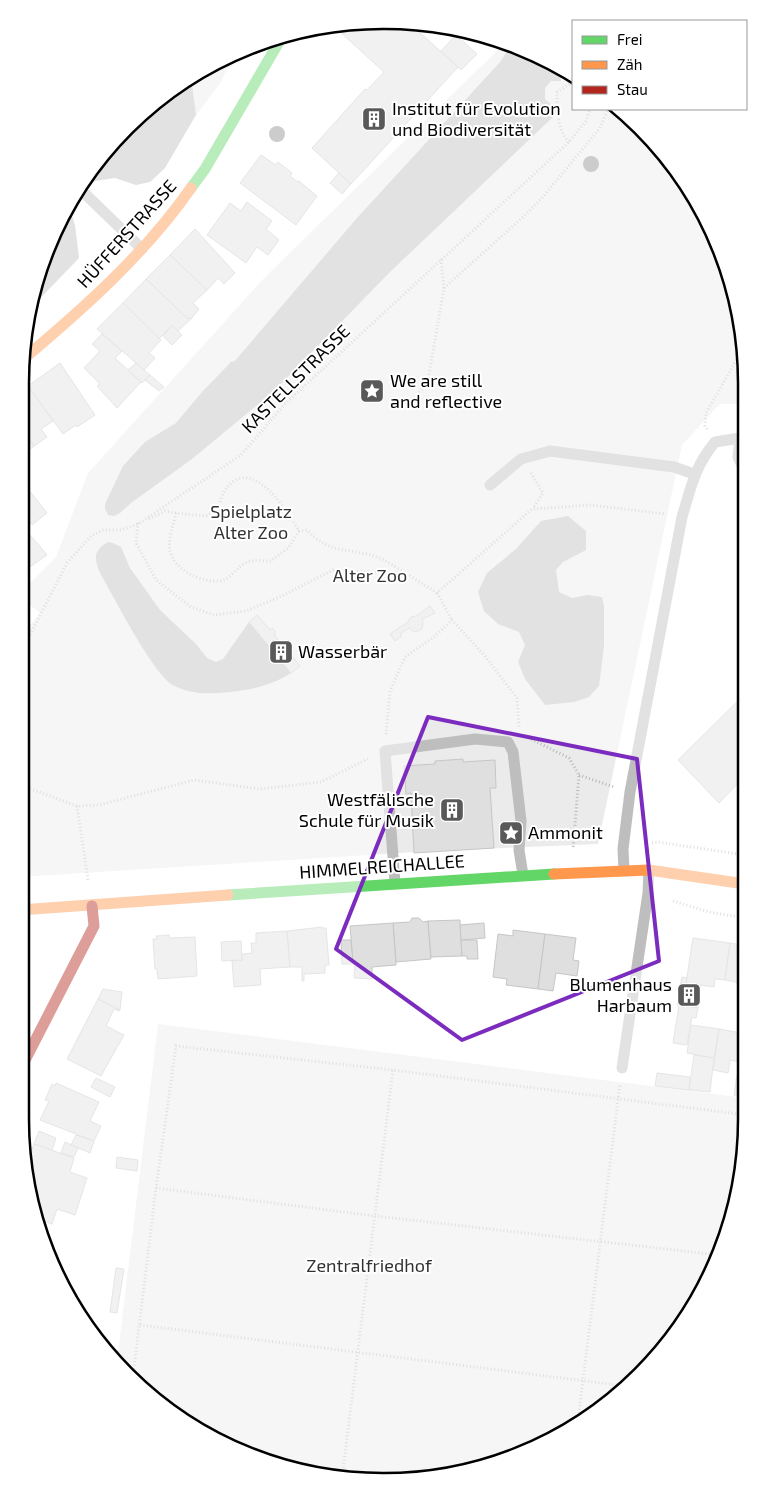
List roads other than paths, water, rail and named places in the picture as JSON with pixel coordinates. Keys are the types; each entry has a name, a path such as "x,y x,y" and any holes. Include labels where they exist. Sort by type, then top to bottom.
{"street":[{"name":"HÜFFERSTRASSE","path":"31,353 76,315 142,249 176,210 205,169 277,45"},
{"name":"HIMMELREICHALLEE","path":"29,910 395,883 624,870 649,870 738,883"},
{"path":"29,1052 94,926 92,906"}],"lane":[{"path":"84,193 142,249"},
{"path":"624,870 623,849 630,792 682,517 694,474 705,453 716,442 738,438"},
{"path":"490,485 521,459 550,451 674,467 694,474"},
{"path":"395,883 385,751 475,739 508,742 513,752 520,821 519,850 523,875"},
{"path":"622,1068 648,893 649,870"}],"place":[{"name":"Institut für Evolution und Biodiversität","path":"374,119"},
{"name":"We are still and reflective","path":"372,391"},
{"name":"Wasserbär","path":"281,652"},
{"name":"Westfälische Schule für Musik","path":"452,810"},
{"name":"Ammonit","path":"511,833"},
{"name":"Blumenhaus Harbaum","path":"689,995"}],"park label":[{"name":"Spielplatz Alter Zoo","path":"251,522"},
{"name":"Alter Zoo","path":"370,576"},
{"name":"Zentralfriedhof","path":"369,1266"}]}
